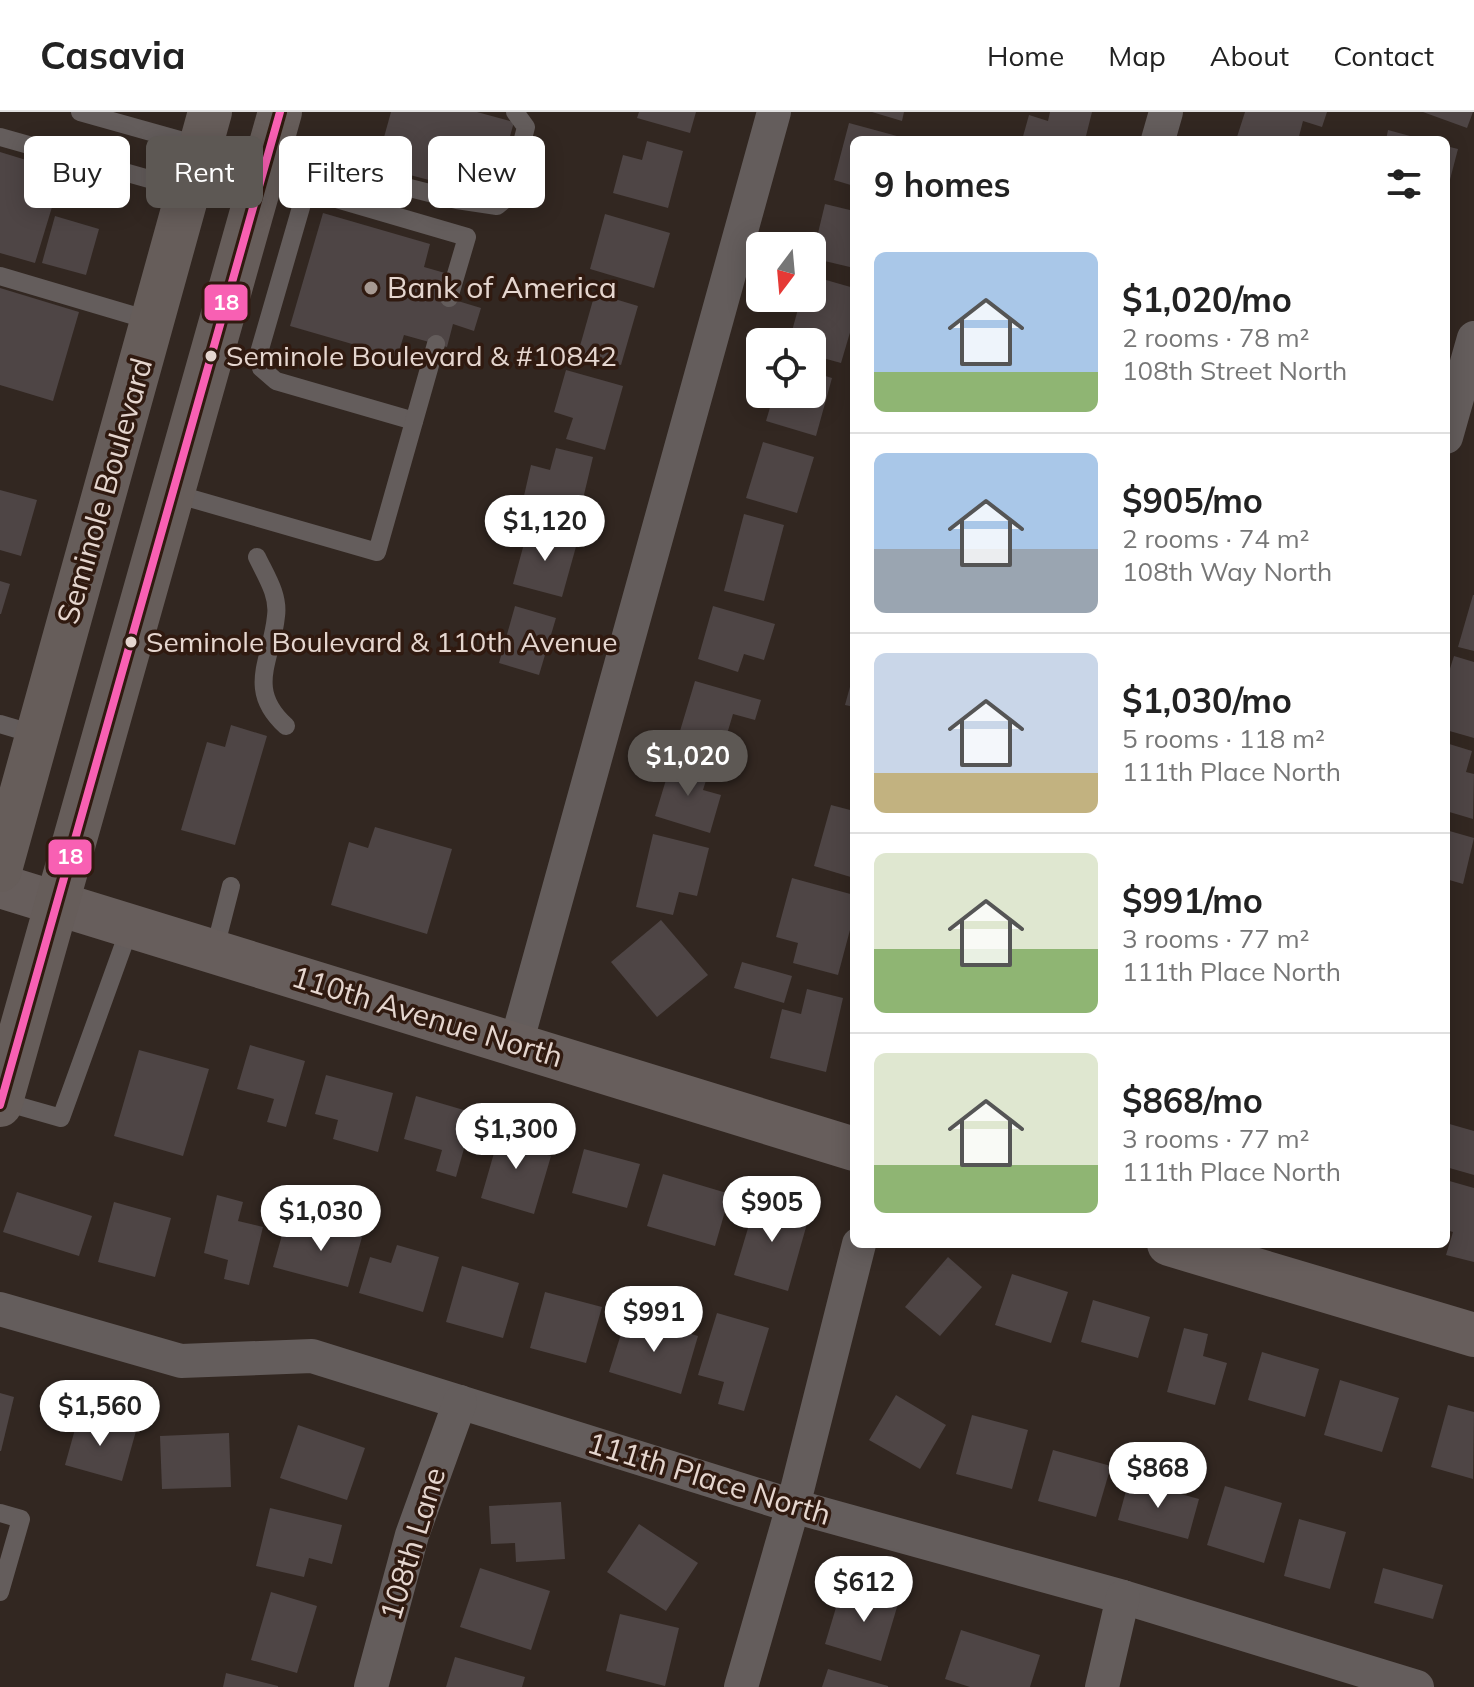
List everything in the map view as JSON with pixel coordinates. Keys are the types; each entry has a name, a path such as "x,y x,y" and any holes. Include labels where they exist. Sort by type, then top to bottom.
{"main road":[{"path":"0,1103 274,132"},
{"name":"Seminole Boulevard","path":"0,870 18,730 152,321 183,208"}],"street":[{"path":"516,1044 774,112"},
{"path":"1159,136 1166,112"},
{"path":"1450,423 1474,338"},
{"name":"110th Avenue North","path":"0,886 850,1148"},
{"path":"741,1687 793,1506 858,1248"},
{"path":"1196,1248 1217,1251 1474,1335"},
{"name":"111th Place North","path":"0,1309 181,1361 312,1356 793,1506 1123,1597 1416,1685"},
{"name":"108th Lane","path":"371,1687 412,1535 460,1402"},
{"path":"1102,1687 1123,1597"}],"lane":[{"path":"80,112 205,129"},
{"path":"274,132 457,200 497,206 508,197 526,127 515,112"},
{"path":"0,137 146,179"},
{"path":"414,421 276,381 261,368 258,356 306,190 467,237 449,298"},
{"path":"0,276 152,321"},
{"path":"172,493 377,552 436,344"},
{"path":"257,557 276,597 277,615 262,674 264,693 274,715 286,726"},
{"path":"214,952 231,886"},
{"path":"0,1103 61,1118 130,927"},
{"path":"0,1513 21,1519 0,1592"}],"building":[{"path":"391,112 477,112 514,122 510,136 428,136 428,180 412,176 412,136 384,136"},
{"path":"639,112 696,112 690,133 637,118"},
{"path":"872,112 904,112 902,121"},
{"path":"1050,112 1092,112 1086,136 1023,136 1029,115 1048,121"},
{"path":"1245,112 1327,112 1322,127 1303,121 1299,136 1237,136"},
{"path":"1423,112 1473,112 1467,128"},
{"path":"849,123 897,136 850,136 850,185 834,180"},
{"path":"1388,130 1410,136 1387,136"},
{"path":"647,141 683,151 668,208 613,193 623,155 642,160"},
{"path":"1450,147 1458,149 1450,180"},
{"path":"0,152 24,159 24,208 52,208 35,263 0,253"},
{"path":"825,204 850,210 850,267 826,261 826,232 818,232"},
{"name":"Bank of America","path":"323,213 430,244 424,267 445,273 438,295 481,308 474,331 453,324 447,347 404,335 397,357 290,326"},
{"path":"605,214 670,233 654,288 590,269"},
{"path":"55,216 99,229 86,275 42,263"},
{"path":"826,280 850,287 850,333 841,363 826,359 826,328 793,328 797,312 826,312"},
{"path":"0,288 79,312 53,401 0,385"},
{"path":"595,293 638,306 621,365 578,353"},
{"path":"566,370 623,386 605,450 566,439 573,418 554,412"},
{"path":"826,376 832,378 826,400"},
{"path":"770,408 824,408 816,436 766,421"},
{"path":"763,442 814,457 797,513 746,498"},
{"path":"556,448 593,457 577,524 521,509 531,465 550,470"},
{"path":"0,490 37,500 21,556 0,550"},
{"path":"744,514 784,525 764,601 724,591"},
{"path":"528,529 577,543 562,597 513,584"},
{"path":"0,581 10,584 1,614 0,614"},
{"path":"1474,595 1474,651 1458,647"},
{"path":"515,606 556,618 539,675 499,663"},
{"path":"713,606 775,624 764,660 744,654 738,672 698,659"},
{"path":"1454,656 1474,662 1474,738 1450,731 1450,668"},
{"path":"695,681 761,700 755,720 733,714 721,754 677,741"},
{"path":"850,687 850,706 845,705"},
{"path":"231,725 267,736 235,845 181,830 207,742 225,747"},
{"path":"1450,744 1472,751 1466,772 1474,774 1473,819 1450,812"},
{"path":"672,760 709,771 703,790 721,795 710,833 655,816"},
{"path":"831,805 850,810 850,877 814,866"},
{"path":"375,827 452,849 427,934 331,905 349,842 368,848"},
{"path":"1450,831 1474,838 1463,884 1450,880"},
{"path":"653,834 709,848 697,896 679,892 673,915 636,907"},
{"path":"792,878 850,894 850,930 838,975 793,963 798,943 776,937"},
{"path":"661,920 708,975 657,1017 611,962"},
{"path":"742,962 792,976 784,1003 734,988"},
{"path":"807,989 843,998 826,1072 770,1058 782,1009 801,1014"},
{"path":"250,1045 305,1061 286,1127 267,1122 274,1099 237,1089"},
{"path":"139,1050 209,1069 183,1156 114,1136"},
{"path":"326,1075 393,1093 378,1152 333,1139 338,1120 315,1114"},
{"path":"416,1096 474,1113 456,1177 436,1171 442,1150 404,1139"},
{"path":"503,1122 530,1129 524,1149 551,1156 534,1214 481,1198"},
{"path":"1450,1124 1474,1131 1474,1175 1450,1168"},
{"path":"584,1149 640,1164 627,1208 572,1193"},
{"path":"663,1174 730,1194 715,1246 647,1226"},
{"path":"1450,1181 1474,1188 1474,1262 1446,1255 1453,1232 1450,1231"},
{"path":"17,1192 92,1216 79,1256 3,1232"},
{"path":"217,1195 243,1202 238,1221 263,1227 249,1285 224,1279 228,1260 204,1253"},
{"path":"757,1198 810,1213 788,1291 734,1275"},
{"path":"114,1202 171,1218 155,1277 98,1262"},
{"path":"326,1219 364,1230 348,1287 273,1267 284,1228 321,1239"},
{"path":"397,1245 439,1257 423,1312 359,1293 370,1257 391,1263"},
{"path":"948,1257 982,1287 940,1336 905,1307"},
{"path":"462,1266 519,1283 503,1338 446,1322"},
{"path":"1012,1274 1068,1292 1051,1343 995,1325"},
{"path":"545,1292 602,1307 586,1363 530,1348"},
{"path":"1093,1300 1150,1317 1138,1358 1081,1342"},
{"path":"717,1313 769,1328 744,1411 718,1404 724,1382 698,1375"},
{"path":"627,1315 698,1336 681,1394 609,1372"},
{"path":"1184,1328 1208,1334 1203,1356 1227,1363 1215,1405 1167,1392"},
{"path":"1262,1352 1319,1369 1305,1417 1248,1400"},
{"path":"1340,1380 1399,1398 1382,1452 1324,1435"},
{"path":"0,1393 14,1397 1,1451 0,1451"},
{"path":"896,1395 946,1425 920,1469 869,1440"},
{"path":"1448,1405 1474,1412 1473,1479 1431,1467"},
{"path":"79,1415 136,1431 122,1481 65,1465"},
{"path":"972,1415 1028,1430 1012,1489 956,1474"},
{"path":"298,1425 365,1448 347,1500 280,1478"},
{"path":"229,1433 231,1487 162,1489 160,1436"},
{"path":"1053,1450 1111,1466 1096,1517 1038,1501"},
{"path":"1129,1480 1199,1499 1188,1539 1118,1520"},
{"path":"1225,1486 1282,1503 1264,1563 1207,1545"},
{"path":"561,1502 565,1559 516,1562 515,1543 491,1544 489,1506"},
{"path":"270,1508 342,1525 332,1564 309,1558 304,1577 256,1566"},
{"path":"1299,1519 1346,1532 1330,1589 1284,1576"},
{"path":"639,1524 698,1563 666,1611 607,1572"},
{"path":"480,1568 550,1591 531,1650 460,1627"},
{"path":"1383,1568 1443,1585 1433,1619 1374,1603"},
{"path":"863,1586 900,1597 881,1661 825,1644 838,1601 857,1607"},
{"path":"271,1592 317,1606 297,1673 251,1660"},
{"path":"620,1614 679,1628 665,1686 606,1671"},
{"path":"961,1630 1040,1655 1030,1687 970,1687 945,1679"},
{"path":"455,1657 525,1677 522,1687 446,1687"},
{"path":"828,1669 888,1686 888,1687 822,1687"},
{"path":"226,1673 278,1686 278,1687 223,1687"}],"transit line":[{"name":"18","path":"0,1105 280,112"}],"place":[{"name":"Bank of America","path":"371,288"},
{"name":"Seminole Boulevard & #10842","path":"211,356"},
{"name":"Seminole Boulevard & 110th Avenue","path":"131,642"}]}
